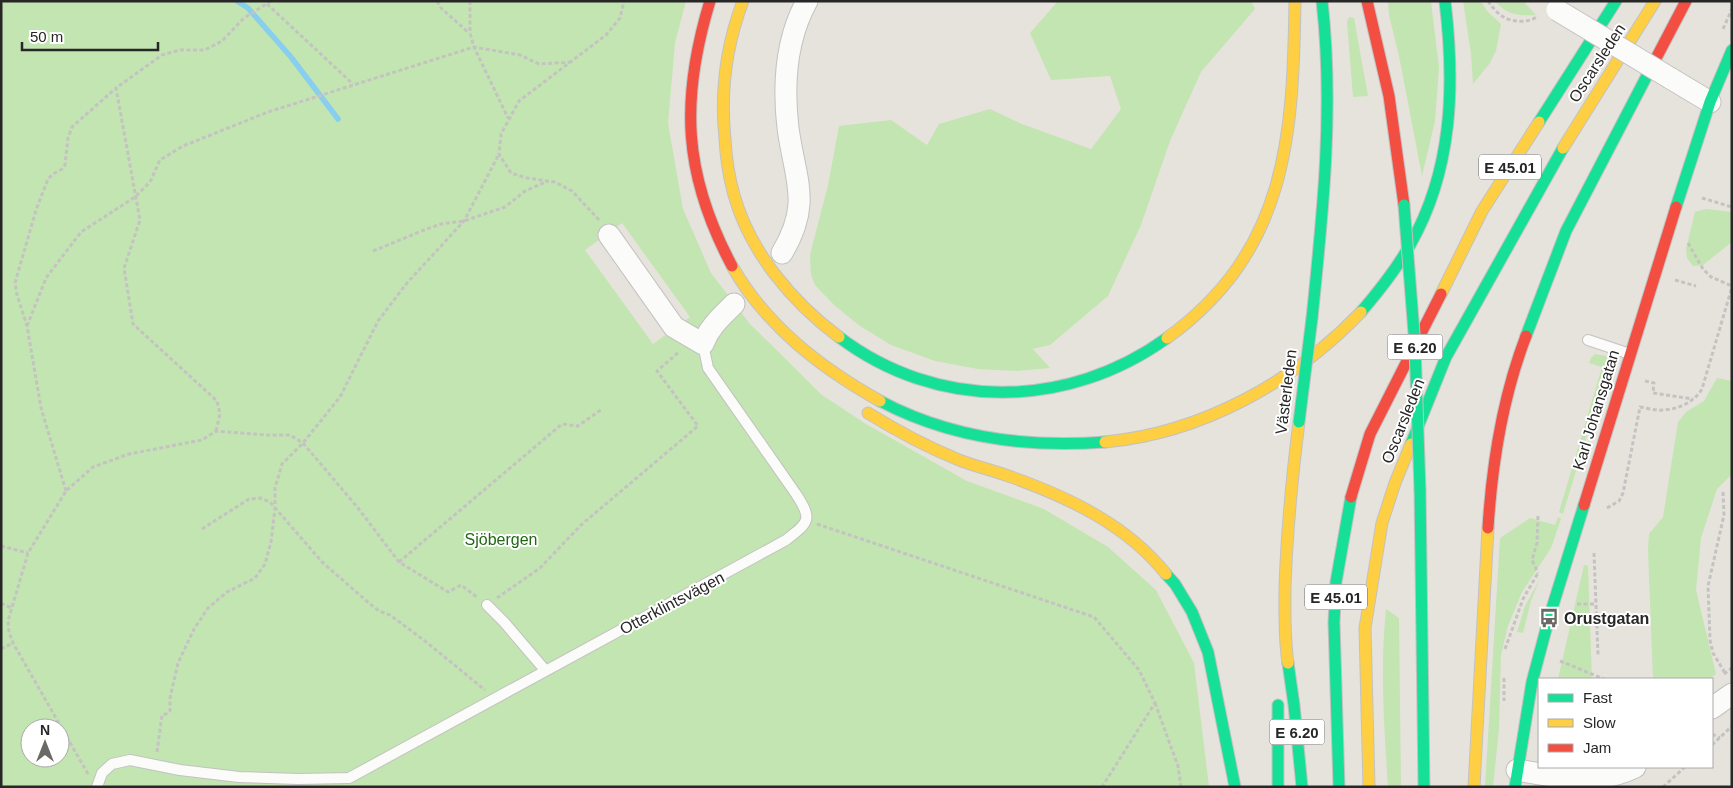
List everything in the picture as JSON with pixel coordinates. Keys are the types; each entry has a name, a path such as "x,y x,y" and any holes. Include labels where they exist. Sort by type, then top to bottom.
{"main road":[{"path":"710,1 696,54 690,101 693,151 699,183 720,246 744,286 770,319 813,358 849,384 900,412 926,423 957,432 1004,441 1075,444 1107,443 1134,439 1164,431 1200,420 1253,396 1326,346 1372,301 1398,265 1418,231 1440,170 1448,125 1451,84 1450,34 1445,1"},
{"path":"743,1 732,32 726,61 722,97 723,128 727,161 739,212 764,260 785,288 810,315 869,358 921,379 958,390 1018,392 1046,390 1075,383 1109,371 1168,339 1214,299 1245,258 1259,232 1270,204 1283,154 1291,104 1295,1"},
{"name":"Västerleden","path":"1302,787 1294,705 1284,639 1286,554 1292,478 1312,318 1324,201 1328,133 1328,80 1322,1"},
{"name":"E 6.20","path":"1367,1 1389,96 1404,205 1415,346 1420,490 1424,787"},
{"name":"Oscarsleden","path":"1340,787 1334,661 1336,582 1348,510 1367,443 1380,413 1482,211 1616,1"},
{"name":"Oscarsleden","path":"1369,787 1365,628 1382,523 1395,483 1446,357 1567,140 1655,1"},
{"path":"1474,787 1489,517 1494,468 1505,410 1518,357 1566,231 1686,1"},
{"name":"Karl Johansgatan","path":"1516,778 1532,682 1546,627 1710,102 1732,50"},
{"path":"813,358 824,378 830,384"},
{"path":"856,406 915,441 961,460 1019,479 1100,516 1143,548 1173,582 1184,599 1206,646 1214,676 1235,787"},
{"path":"1422,638 1433,787"},
{"path":"1278,787 1279,688 1284,639"}],"street":[{"path":"782,253 790,239 800,204 785,104 786,76 794,31 807,1"},
{"path":"1549,8 1710,102"},
{"path":"609,235 674,327 697,341 734,304"},
{"path":"1713,707 1732,694"},
{"path":"1516,778 1601,778 1621,774 1633,768"}],"lane":[{"path":"1588,340 1630,354"},
{"path":"697,341 708,368 807,511 806,520"},
{"name":"Otterklintsvägen","path":"349,778 786,540 806,520"},
{"path":"487,605 545,670"},
{"path":"94,783 112,764 130,760 240,778 349,778"},
{"path":"343,787 349,778"}],"path":[{"path":"66,492 41,408 27,326 17,296 15,283 36,210 48,179 65,165 68,138 72,127 116,88 162,54 180,50 205,50 222,40 244,18 272,1"},
{"path":"437,1 441,8 470,33"},
{"path":"470,1 470,33 474,47 508,119"},
{"path":"156,765 162,715 170,711 170,698 178,663 194,628 208,608 227,592 255,578 264,564 271,542 276,508 276,488 282,464 303,443 340,397 378,321 407,283 464,221 499,154 501,134 520,101 606,35 620,18 624,1"},
{"path":"1488,1 1503,17 1512,20 1527,21 1536,19 1549,8"},
{"path":"268,4 353,84"},
{"path":"27,326 46,278 81,232 135,197 150,182 160,160 182,146 268,112 474,47 520,55 539,64 572,62"},
{"path":"116,88 140,220 124,268 133,324 217,401 220,414 216,431"},
{"path":"499,154 511,173 527,178 548,180 572,191 600,220 609,235"},
{"path":"373,251 441,224 464,221 506,207 525,191 548,180"},
{"path":"1698,196 1732,207"},
{"path":"1600,510 1619,501 1623,493 1640,407 1664,410 1684,405 1697,397 1702,389 1732,286 1711,277 1703,269 1686,239"},
{"path":"1674,280 1696,286"},
{"path":"94,783 13,643 8,621 28,553 66,492 93,467 129,454 202,440 216,431 290,435 303,443 358,508 399,562 448,592 462,585 487,605 540,568 581,525 698,426 657,372 697,341"},
{"path":"1641,380 1654,383 1653,393 1693,399"},
{"path":"399,562 562,424 578,426 602,409"},
{"path":"1723,492 1724,515 1708,586 1710,640 1713,653 1725,673"},
{"path":"202,530 249,499 260,498 270,502 322,562 370,604 379,611 390,615 425,641 496,699"},
{"path":"1538,516 1536,520 1537,544 1532,560 1538,573"},
{"path":"806,520 1094,617 1139,670 1155,703 1178,766 1182,787"},
{"path":"1,546 28,553"},
{"path":"1594,548 1598,655"},
{"path":"1,603 11,608"},
{"path":"1569,604 1596,604"},
{"path":"1,649 13,643"},
{"path":"1555,658 1602,678"},
{"path":"1102,787 1155,703"},
{"path":"1713,744 1732,726"},
{"path":"1713,734 1720,738"},
{"path":"1663,787 1684,768"}],"green space":[{"name":"Sjöbergen","path":"4,1 686,1 675,43 668,123 683,209 711,273 750,324 822,395 866,424 967,481 1044,509 1108,547 1156,590 1194,663 1209,787 1,787 1,5","holes":["622,223 690,317 653,344 585,250"]},
{"path":"1058,1 1251,1 1255,9 1201,72 1170,141 1141,225 1108,296 1050,345 1033,349 1050,368 1017,371 978,369 935,361 891,345 860,326 834,305 815,285 811,275 810,255 828,185 839,126 891,120 927,145 939,124 990,109 1022,124 1091,149 1121,109 1110,76 1051,80 1030,33"},
{"path":"1388,1 1431,2 1439,67 1435,121 1422,176 1399,56 1389,15"},
{"path":"1463,1 1481,1 1487,11 1501,24 1496,51 1490,63 1473,84 1471,54"},
{"path":"1495,1 1523,1 1536,15 1513,14 1499,6"},
{"path":"1349,17 1354,18 1368,96 1353,97 1347,22"},
{"path":"1706,209 1732,212 1732,242 1703,265 1693,266 1687,258 1686,249 1695,212"},
{"path":"1595,354 1610,358 1563,514 1559,512 1602,367 1589,363"},
{"path":"1717,378 1732,381 1732,474 1717,489 1701,538 1696,590 1716,674 1710,678 1653,678 1649,534 1663,517 1678,422 1686,412 1704,401"},
{"path":"1558,517 1561,519 1551,548 1522,592 1508,626 1501,655 1499,729 1493,787 1485,787 1500,538 1530,518 1555,525"},
{"path":"1584,565 1588,566 1592,678 1558,678"},
{"path":"1540,579 1531,601 1523,633 1517,632 1525,606"},
{"path":"1386,609 1399,618 1401,787 1388,787 1383,676"}],"waterway":[{"path":"237,1 248,8 291,57 338,119"}],"traffic: fast":[{"path":"1312,318 1326,159 1327,80 1322,1"},
{"path":"1361,312 1405,254 1424,216 1435,187 1443,157 1450,95 1450,64 1445,1"},
{"path":"1539,122 1616,1"},
{"path":"1676,207 1710,102 1732,50"},
{"path":"1526,336 1566,231 1652,66"},
{"path":"1411,444 1446,357 1563,148"},
{"path":"1404,205 1415,346 1420,490"},
{"path":"1299,422 1312,318"},
{"path":"839,337 877,361 918,379 959,389 1002,392 1045,389 1087,379 1128,362 1167,338"},
{"path":"880,401 934,424 990,438 1047,443 1105,442"},
{"path":"1420,490 1424,787"},
{"path":"1339,787 1334,622 1336,582 1351,497"},
{"path":"1515,787 1532,682 1549,618 1584,505"},
{"path":"1166,574 1175,584 1192,612 1208,652 1235,787"},
{"path":"1288,663 1302,787"},
{"path":"1278,705 1278,787"}],"traffic: slow":[{"path":"743,1 732,35 726,69 723,104 725,146 734,195 741,216 751,236 775,274 805,308 839,337"},
{"path":"1167,338 1207,304 1237,268 1260,229 1275,188 1285,145 1291,99 1295,1"},
{"path":"1563,148 1655,1"},
{"path":"1441,294 1482,211 1539,122"},
{"path":"732,266 761,308 797,344 816,360 880,401"},
{"path":"1105,442 1141,437 1176,428 1244,400 1276,382 1306,361 1361,312"},
{"path":"868,413 947,455 1035,486 1077,505 1116,528 1151,557 1166,574"},
{"path":"1288,663 1285,625 1285,586 1290,504 1299,422"},
{"path":"1369,787 1365,628 1382,523 1395,483 1411,444"},
{"path":"1474,787 1488,528"}],"traffic: jam":[{"path":"710,1 700,37 694,71 691,136 704,200 732,266"},
{"path":"1367,1 1389,96 1404,205"},
{"path":"1652,66 1686,1"},
{"path":"1584,505 1676,207"},
{"path":"1351,497 1370,434 1441,294"},
{"path":"1488,528 1492,479 1500,430 1511,382 1526,336"}],"place":[{"name":"Orustgatan","path":"1549,618"}]}
